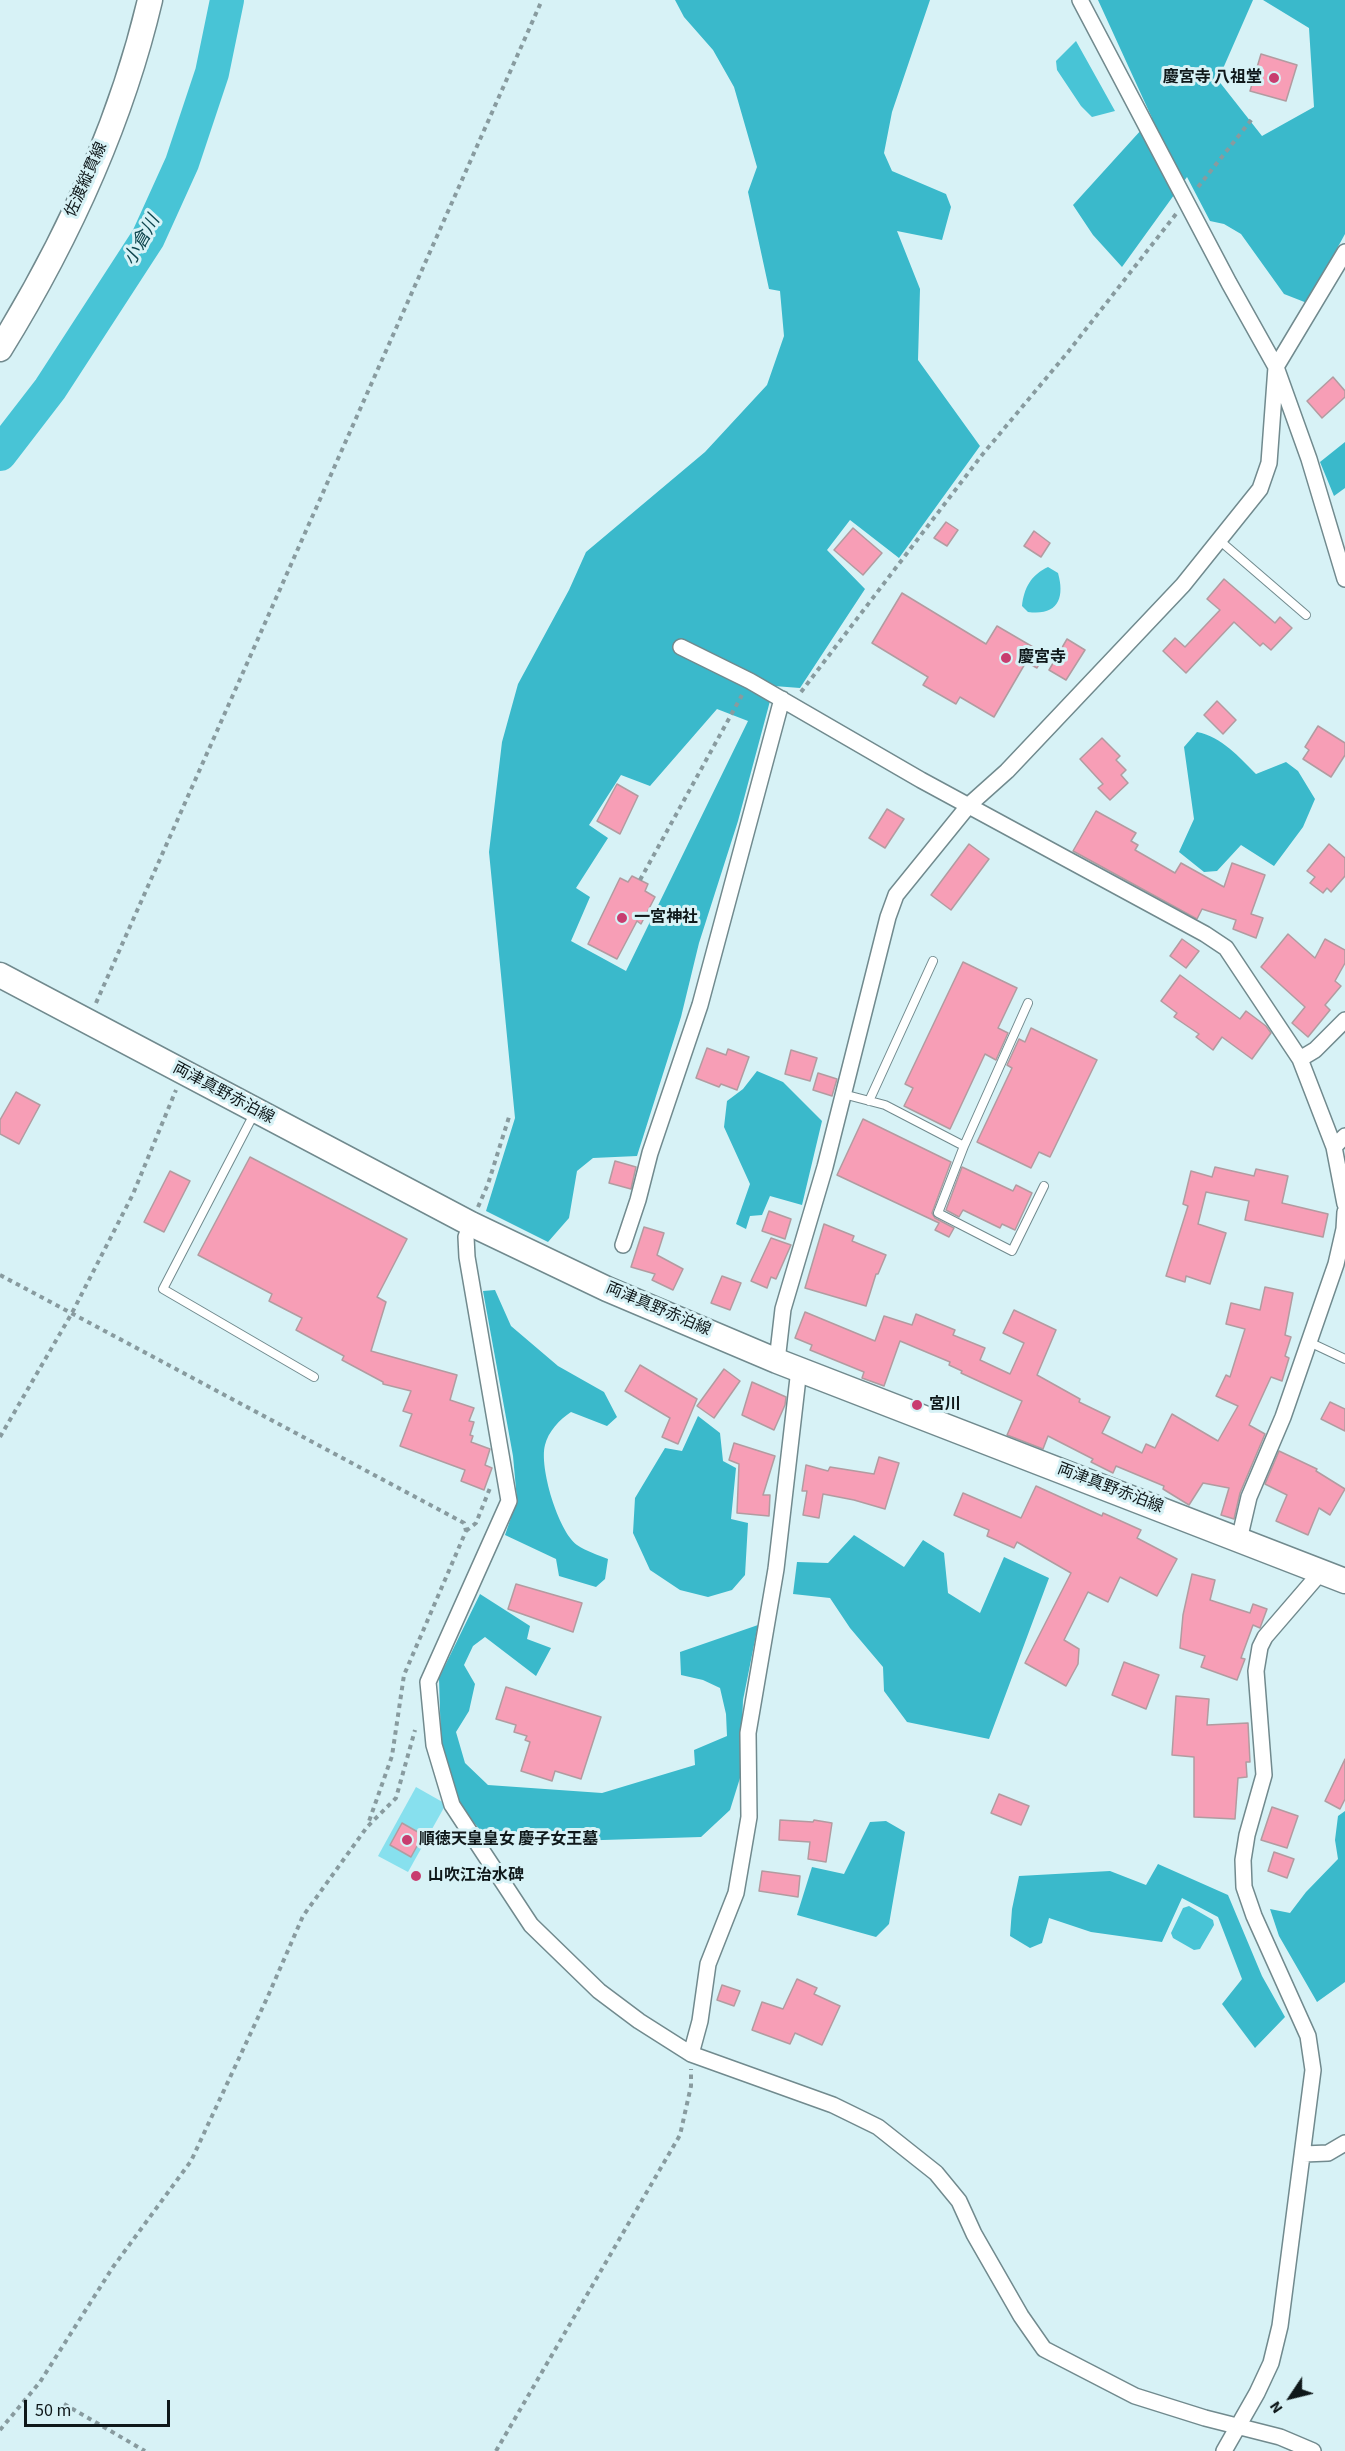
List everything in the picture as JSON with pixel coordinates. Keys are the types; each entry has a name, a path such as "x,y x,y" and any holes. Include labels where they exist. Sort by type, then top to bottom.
{"main road":[{"name":"佐渡縦貫線","path":"0,349 29,303 70,220 116,114 150,0"},
{"name":"両津真野赤泊線","path":"0,975 471,1224 607,1289 788,1365 1345,1581"}],"street":[{"path":"1080,0 1276,367 1309,459 1345,579"},
{"path":"690,2054 700,2021 708,1964 736,1893 750,1817 748,1733 776,1569 788,1365 783,1309 825,1167 888,917 896,894 969,805 1007,771 1183,585 1260,489 1269,463 1276,367 1345,252"},
{"path":"681,647 750,681 921,780 1205,934 1226,948 1300,1059 1334,1148 1345,1204"},
{"path":"623,1245 639,1200 650,1153 700,1005 787,702"},
{"path":"1300,1059 1315,1050 1345,1020"},
{"path":"1334,1148 1345,1136"},
{"path":"1239,1540 1249,1497 1283,1417 1342,1250 1345,1212"},
{"path":"471,1224 466,1237 467,1257 509,1501 428,1682 434,1745 452,1805 531,1925 598,1991 690,2054 833,2105 878,2127 936,2173 958,2202 1021,2316 1044,2349 1135,2396 1205,2418 1280,2437 1313,2451"},
{"path":"1224,2451 1257,2393 1270,2363 1280,2326 1304,2154 1313,2070 1308,2036 1254,1916 1244,1887 1243,1860 1247,1835 1264,1775 1256,1671 1260,1647 1265,1637 1321,1572"},
{"path":"1304,2154 1328,2152 1345,2144"}],"lane":[{"path":"1219,540 1306,615"},
{"path":"870,1101 933,961"},
{"path":"1028,1003 964,1146 938,1213 1012,1251 1044,1186"},
{"path":"843,1094 885,1105 964,1146"},
{"path":"256,1111 163,1289 314,1377"},
{"path":"1309,1342 1345,1359"}],"path":[{"path":"88,1020 542,0"},
{"path":"787,702 1252,119"},
{"path":"640,880 750,681"},
{"path":"0,1437 72,1313 133,1194 183,1073"},
{"path":"471,1224 488,1184 509,1117"},
{"path":"0,1275 464,1523 466,1531"},
{"path":"367,1827 392,1756 404,1675 466,1531 476,1522 502,1458"},
{"path":"0,2430 40,2382 113,2267 191,2162 303,1916 367,1827 396,1798 417,1724"},
{"path":"496,2451 680,2135 692,2085 690,2054"},
{"path":"64,2404 145,2451"}],"shaded area":[{"path":"675,0 930,0 892,112 884,153 892,171 946,194 951,207 942,240 897,231 920,289 918,360 980,446 899,558 850,520 827,550 865,589 800,688 774,686 738,821 699,943 681,1017 637,1156 593,1158 577,1171 569,1218 548,1242 486,1211 515,1118 489,852 502,742 518,684 569,590 586,552 705,452 767,385 784,336 780,291 769,289 748,192 757,167 734,87 713,50 684,17","holes":["717,709 748,721 626,971 571,941 590,897 576,888 608,838 589,825 621,775 650,786"]},
{"path":"1098,0 1253,0 1218,80 1262,136 1314,107 1309,28 1263,0 1345,0 1345,234 1307,303 1284,294 1241,234 1224,224 1210,221 1187,177 1122,267 1093,235 1073,205 1152,118"},
{"path":"1076,41 1115,111 1092,117 1081,106 1057,70 1056,61"},
{"path":"1345,442 1345,488 1334,496 1320,462"},
{"path":"1048,567 1058,573 1060,590 1057,603 1046,611 1028,612 1022,606 1027,588 1037,574"},
{"path":"1197,732 1222,743 1256,774 1286,762 1298,771 1315,799 1303,827 1274,866 1241,845 1217,871 1204,872 1179,852 1194,819 1184,747"},
{"path":"757,1071 783,1082 822,1121 802,1205 770,1196 762,1215 750,1216 746,1229 736,1224 750,1184 724,1127 727,1101 743,1089"},
{"path":"495,1290 511,1326 558,1366 604,1392 617,1417 607,1426 571,1412 555,1426 545,1445 547,1483 563,1527 577,1545 608,1559 605,1579 596,1587 559,1576 556,1559 505,1535 517,1500 513,1456 483,1291"},
{"path":"698,1416 720,1433 723,1461 736,1468 731,1519 748,1523 745,1575 732,1590 708,1597 680,1590 650,1570 633,1533 635,1498 665,1448 682,1451"},
{"path":"854,1535 904,1567 923,1540 944,1553 948,1593 980,1613 1004,1557 1049,1578 989,1739 907,1722 884,1691 883,1667 850,1628 830,1598 793,1594 797,1562 828,1563"},
{"path":"480,1594 530,1626 527,1639 551,1648 536,1676 485,1637 473,1646 464,1665 475,1684 469,1711 456,1732 465,1763 488,1785 602,1793 695,1765 694,1750 727,1736 726,1714 720,1688 703,1680 681,1675 680,1652 758,1625 743,1700 740,1778 730,1810 701,1837 570,1841 484,1835 458,1803 441,1743 439,1678"},
{"path":"416,1787 446,1804 408,1872 378,1856"},
{"path":"1345,1811 1345,1982 1317,2002 1279,1936 1270,1909 1290,1913 1306,1892 1338,1859 1335,1840 1338,1816"},
{"path":"886,1821 905,1832 889,1924 876,1937 797,1915 812,1867 844,1874 870,1822"},
{"path":"1158,1864 1228,1895 1262,1976 1285,2017 1255,2048 1222,2004 1242,1979 1218,1917 1182,1898 1162,1942 1091,1932 1049,1918 1042,1943 1030,1948 1010,1936 1012,1909 1019,1876 1110,1871 1146,1885"},
{"path":"1189,1906 1213,1920 1214,1925 1200,1949 1194,1950 1173,1938 1171,1933 1183,1908"}],"building":[{"name":"慶宮寺 八祖堂","path":"1261,54 1297,65 1286,101 1250,91"},
{"path":"1333,377 1345,391 1345,397 1322,418 1307,401"},
{"path":"946,522 958,530 947,546 934,538"},
{"path":"853,528 882,553 863,575 834,550"},
{"path":"1034,531 1050,543 1041,557 1024,546"},
{"path":"1224,579 1275,623 1280,617 1292,628 1271,650 1263,643 1260,646 1234,622 1186,673 1163,651 1175,638 1185,647 1220,610 1207,599"},
{"name":"慶宮寺","path":"902,593 986,644 997,626 1045,654 1037,668 1026,662 994,717 960,697 956,704 923,685 928,677 872,643"},
{"path":"1067,639 1085,650 1066,680 1049,670"},
{"path":"1217,701 1236,720 1223,734 1204,715"},
{"path":"1318,726 1345,743 1345,755 1331,777 1303,759 1309,750 1305,747"},
{"path":"1102,738 1120,756 1116,760 1126,770 1121,775 1128,783 1110,800 1098,788 1103,784 1080,759"},
{"path":"617,784 638,796 620,834 597,821"},
{"path":"887,809 904,819 885,848 869,838"},
{"path":"1096,811 1136,833 1131,841 1138,845 1135,850 1175,873 1181,863 1224,887 1232,863 1265,875 1251,914 1263,918 1256,938 1233,929 1236,920 1202,909 1197,919 1073,851"},
{"path":"969,844 989,859 951,910 931,895"},
{"path":"1329,844 1345,858 1345,876 1331,892 1327,888 1323,893 1310,883 1315,877 1307,871"},
{"name":"一宮神社","path":"632,876 648,884 645,891 655,897 641,924 637,921 617,959 588,944 620,878 628,882"},
{"path":"1288,934 1315,958 1325,939 1345,950 1345,963 1335,981 1341,986 1325,1005 1330,1010 1308,1037 1292,1023 1305,1007 1261,967"},
{"path":"1182,939 1199,951 1186,968 1170,956"},
{"path":"963,962 1017,988 998,1028 1008,1033 996,1060 985,1054 950,1129 904,1106 913,1088 905,1084"},
{"path":"1180,975 1240,1019 1246,1011 1266,1026 1271,1033 1252,1059 1222,1037 1213,1050 1196,1037 1199,1034 1174,1017 1177,1013 1161,1001"},
{"path":"1031,1028 1097,1060 1050,1157 1039,1152 1031,1168 977,1142 1012,1068 1007,1065 1019,1039 1025,1042"},
{"path":"707,1048 726,1055 728,1049 749,1057 737,1090 721,1084 719,1087 696,1078"},
{"path":"791,1050 817,1058 810,1081 785,1074"},
{"path":"818,1073 837,1079 832,1096 813,1090"},
{"path":"16,1092 40,1105 19,1144 0,1134 0,1120"},
{"path":"863,1119 951,1162 932,1213 935,1218 954,1228 949,1237 935,1230 939,1223 837,1175"},
{"path":"250,1157 407,1239 377,1297 386,1302 371,1351 457,1375 450,1400 474,1408 469,1421 474,1422 470,1435 473,1436 471,1442 490,1449 485,1465 492,1468 484,1490 461,1481 465,1470 400,1446 412,1414 403,1411 411,1391 383,1384 342,1360 344,1356 296,1330 302,1318 269,1301 272,1294 198,1255"},
{"path":"615,1161 636,1167 631,1189 609,1183"},
{"path":"962,1167 1013,1191 1016,1185 1032,1193 1015,1230 1002,1224 1000,1228 963,1210 959,1217 946,1210"},
{"path":"1215,1167 1254,1176 1256,1169 1288,1176 1282,1203 1328,1214 1323,1237 1245,1220 1249,1201 1206,1192 1198,1224 1226,1233 1210,1284 1186,1276 1185,1282 1166,1276 1188,1206 1183,1204 1191,1171 1212,1177"},
{"path":"170,1171 190,1181 164,1232 144,1222"},
{"path":"769,1211 791,1219 785,1239 762,1231"},
{"path":"824,1224 854,1236 852,1241 886,1255 876,1274 866,1306 805,1288"},
{"path":"644,1227 664,1233 657,1255 683,1269 673,1290 652,1280 655,1274 631,1267"},
{"path":"771,1238 791,1245 776,1279 771,1277 767,1288 751,1281"},
{"path":"722,1276 741,1283 730,1310 711,1303"},
{"path":"1265,1287 1293,1293 1285,1335 1291,1337 1285,1356 1289,1358 1282,1381 1271,1377 1249,1425 1265,1434 1240,1493 1234,1519 1221,1515 1229,1488 1203,1483 1189,1505 1163,1489 1164,1486 1116,1466 1113,1473 1091,1462 1093,1459 1048,1436 1043,1449 1007,1435 1022,1401 961,1373 962,1371 949,1365 950,1362 900,1341 884,1386 862,1378 864,1372 810,1350 812,1345 795,1338 805,1312 875,1341 884,1316 912,1325 916,1314 955,1330 953,1335 985,1348 980,1360 1010,1374 1024,1343 1003,1333 1014,1310 1056,1330 1037,1375 1080,1399 1079,1402 1110,1417 1102,1433 1142,1453 1146,1444 1155,1448 1172,1414 1218,1441 1238,1406 1216,1396 1226,1375 1230,1377 1245,1329 1226,1324 1231,1303 1260,1310"},
{"path":"640,1365 697,1399 678,1444 662,1437 670,1418 625,1391"},
{"path":"724,1369 740,1381 714,1418 697,1406"},
{"path":"752,1382 786,1397 774,1430 742,1415"},
{"path":"1330,1402 1345,1409 1345,1431 1321,1419"},
{"path":"734,1443 775,1456 763,1495 770,1495 769,1516 737,1513 739,1464 729,1460"},
{"path":"1279,1451 1317,1469 1316,1471 1345,1489 1330,1515 1319,1508 1308,1535 1276,1521 1287,1495 1265,1484"},
{"path":"879,1457 899,1463 885,1509 823,1494 819,1518 803,1515 807,1491 802,1491 806,1465 828,1471 830,1467 874,1474"},
{"path":"1036,1486 1102,1516 1103,1513 1141,1530 1137,1538 1177,1559 1157,1596 1120,1577 1108,1602 1088,1592 1064,1640 1079,1649 1078,1664 1066,1686 1025,1663 1071,1573 1017,1542 1014,1548 987,1536 989,1530 954,1515 963,1493 1021,1518"},
{"path":"1192,1574 1215,1580 1210,1600 1250,1613 1253,1604 1267,1609 1260,1628 1253,1625 1241,1658 1245,1659 1237,1680 1201,1667 1205,1656 1180,1648 1183,1615"},
{"path":"516,1584 582,1603 573,1632 508,1609"},
{"path":"1124,1662 1159,1675 1146,1709 1112,1695"},
{"path":"506,1687 601,1717 581,1779 555,1771 552,1781 521,1771 530,1742 525,1740 527,1736 514,1732 516,1725 496,1719"},
{"path":"1176,1696 1209,1699 1207,1725 1248,1723 1250,1762 1246,1762 1247,1777 1238,1778 1235,1819 1194,1817 1194,1757 1172,1755"},
{"path":"1345,1759 1345,1799 1340,1809 1325,1801"},
{"path":"999,1794 1029,1806 1021,1825 991,1813"},
{"path":"1272,1807 1298,1816 1287,1848 1261,1840"},
{"path":"780,1820 813,1822 814,1820 832,1823 826,1862 808,1859 810,1842 779,1840"},
{"name":"順徳天皇皇女 慶子女王墓","path":"402,1823 423,1835 411,1857 390,1845"},
{"path":"1274,1852 1294,1859 1287,1878 1268,1871"},
{"path":"762,1871 800,1876 798,1897 759,1891"},
{"path":"797,1979 817,1988 814,1994 840,2006 822,2045 795,2033 790,2044 752,2030 762,2002 783,2009"},
{"path":"722,1985 740,1991 734,2006 717,2000"}],"waterway":[{"name":"小倉川","path":"0,454 50,389 148,238 182,163 212,73 227,0"}],"place":[{"name":"慶宮寺 八祖堂","path":"1274,78"},
{"name":"慶宮寺","path":"1006,658"},
{"name":"一宮神社","path":"622,918"},
{"name":"宮川","path":"917,1405"},
{"name":"順徳天皇皇女 慶子女王墓","path":"407,1840"},
{"name":"山吹江治水碑","path":"416,1876"}]}
